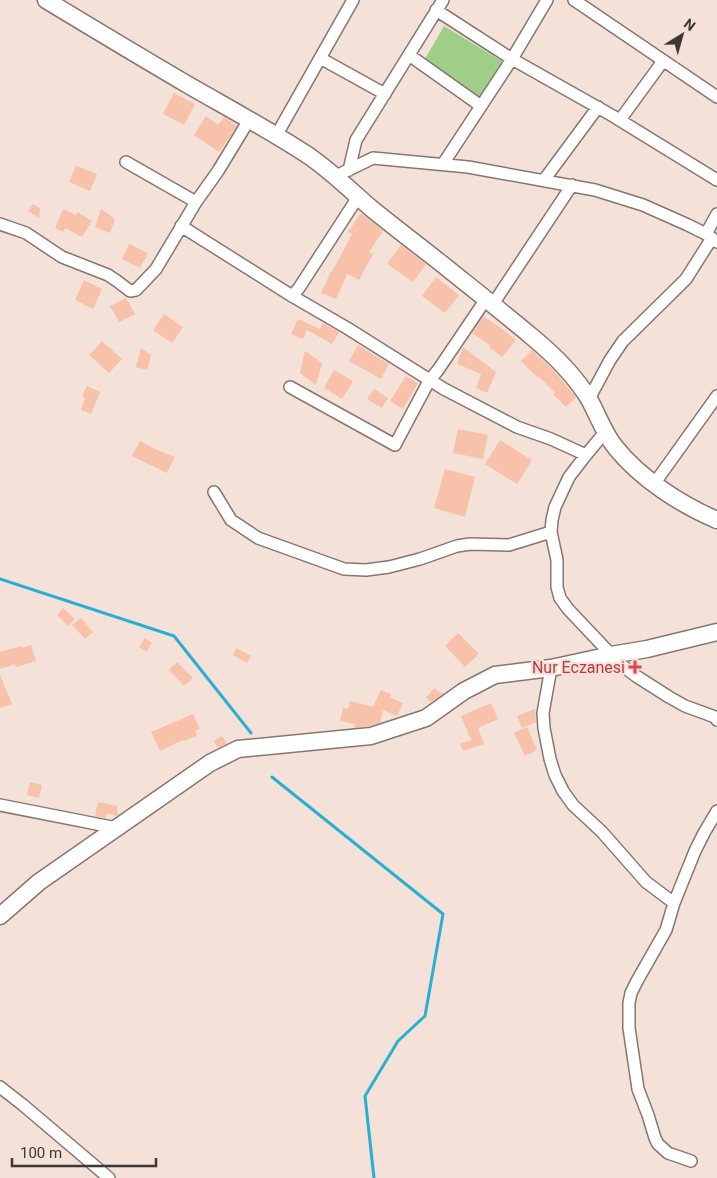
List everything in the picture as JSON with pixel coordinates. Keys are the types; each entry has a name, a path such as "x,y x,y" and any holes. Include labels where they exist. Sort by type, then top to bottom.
{"street":[{"path":"46,0 185,84 343,173 358,197 548,350 563,365 589,399 615,447 628,460 654,484 688,506 717,520"},
{"path":"343,173 356,140 443,0"},
{"path":"443,164 512,59 547,0"},
{"path":"574,0 717,97"},
{"path":"276,136 351,1"},
{"path":"436,10 512,59 598,107 717,180"},
{"path":"409,55 481,106"},
{"path":"320,58 385,94"},
{"path":"620,120 663,60"},
{"path":"544,180 598,107"},
{"path":"0,224 26,233 62,257 108,275 130,291 136,290 156,269 181,226 249,120"},
{"path":"343,173 373,158 468,167 544,180 595,190 643,205 712,238"},
{"path":"126,162 196,202"},
{"path":"290,387 395,445 429,381 489,302 572,185"},
{"path":"292,296 358,197"},
{"path":"589,399 610,360 623,341 686,278 712,238 717,214"},
{"path":"181,226 292,296 353,331 429,381 517,427 551,439 586,455"},
{"path":"654,484 717,396"},
{"path":"606,432 569,477 552,520 551,532 557,560 557,587 560,598 620,664 669,697 685,706 715,717 717,720"},
{"path":"214,492 231,520 258,538 344,569 366,570 389,567 420,559 457,546 470,544 509,545 551,532"},
{"path":"0,916 40,882 210,763 238,749 371,736 426,718 464,691 495,675 551,668 611,654 647,649 717,632"},
{"path":"551,668 543,713 544,728 550,759 563,791 573,805 602,832 646,882 674,903"},
{"path":"0,805 117,828"},
{"path":"691,1161 668,1152 658,1144 655,1138 638,1088 629,1028 629,1002 637,981 666,930 694,851 717,811"},
{"path":"0,1087 109,1178"}],"green space":[{"path":"444,26 503,62 479,98 425,59"}],"building":[{"path":"174,93 195,104 184,125 163,114"},
{"path":"206,116 218,125 224,117 237,126 219,152 194,135"},
{"path":"76,166 97,174 90,191 69,182"},
{"path":"33,204 40,208 39,218 28,211"},
{"path":"63,209 76,215 77,212 92,221 82,237 65,228 63,232 55,228"},
{"path":"101,209 115,219 110,233 95,227"},
{"path":"361,213 383,231 369,252 373,254 359,280 347,274 336,299 321,293 352,234 348,232"},
{"path":"129,244 148,253 140,268 122,259"},
{"path":"401,245 426,264 413,282 387,264"},
{"path":"436,277 459,295 445,313 422,296"},
{"path":"84,280 102,289 93,309 75,300"},
{"path":"126,298 135,314 119,322 110,306"},
{"path":"164,314 183,327 172,343 153,330"},
{"path":"483,316 516,340 502,357 489,347 491,346 472,333"},
{"path":"298,319 320,329 323,323 339,332 332,344 307,330 303,339 291,334"},
{"path":"102,341 122,359 109,373 89,355"},
{"path":"358,345 389,364 381,379 349,361"},
{"path":"463,347 496,372 487,393 476,388 481,374 457,364"},
{"path":"141,348 151,355 147,370 136,367"},
{"path":"532,350 555,372 576,397 566,407 553,394 555,393 521,361"},
{"path":"305,351 322,363 316,385 300,373"},
{"path":"334,370 353,381 342,399 324,388"},
{"path":"406,376 418,383 403,409 390,401"},
{"path":"87,386 100,392 91,414 81,410 85,398 82,396"},
{"path":"374,389 388,398 382,408 367,399"},
{"path":"458,429 488,435 483,459 453,453"},
{"path":"500,440 532,460 517,484 485,464"},
{"path":"140,441 175,457 167,473 132,456"},
{"path":"445,469 475,477 465,517 434,508"},
{"path":"63,608 75,619 68,626 57,615"},
{"path":"81,618 93,632 85,639 72,625"},
{"path":"458,633 479,654 465,667 445,646"},
{"path":"145,638 152,643 146,652 139,647"},
{"path":"31,645 36,661 16,667 15,664 0,669 0,652"},
{"path":"236,648 251,656 247,663 233,655"},
{"path":"177,662 193,678 184,686 169,670"},
{"path":"0,675 12,704 0,708"},
{"path":"434,688 443,694 431,702 426,698"},
{"path":"381,690 391,694 390,697 403,703 397,716 383,710 380,723 354,728 355,724 340,721 343,708 348,709 350,701 373,707"},
{"path":"491,703 498,719 478,728 484,744 463,751 460,744 471,740 461,716"},
{"path":"535,709 536,722 522,728 517,716"},
{"path":"193,714 200,729 195,731 197,736 183,740 160,751 151,732"},
{"path":"527,727 537,750 525,756 514,733"},
{"path":"222,736 227,743 218,748 214,741"},
{"path":"30,782 42,785 39,798 27,795"},
{"path":"98,802 117,806 118,815 107,813 105,818 95,816"}],"waterway":[{"path":"0,579 174,636 251,733"},
{"path":"272,777 443,914 425,1016 398,1041 365,1096 374,1178"}],"place":[{"name":"Nur Eczanesi","path":"635,667"}]}
